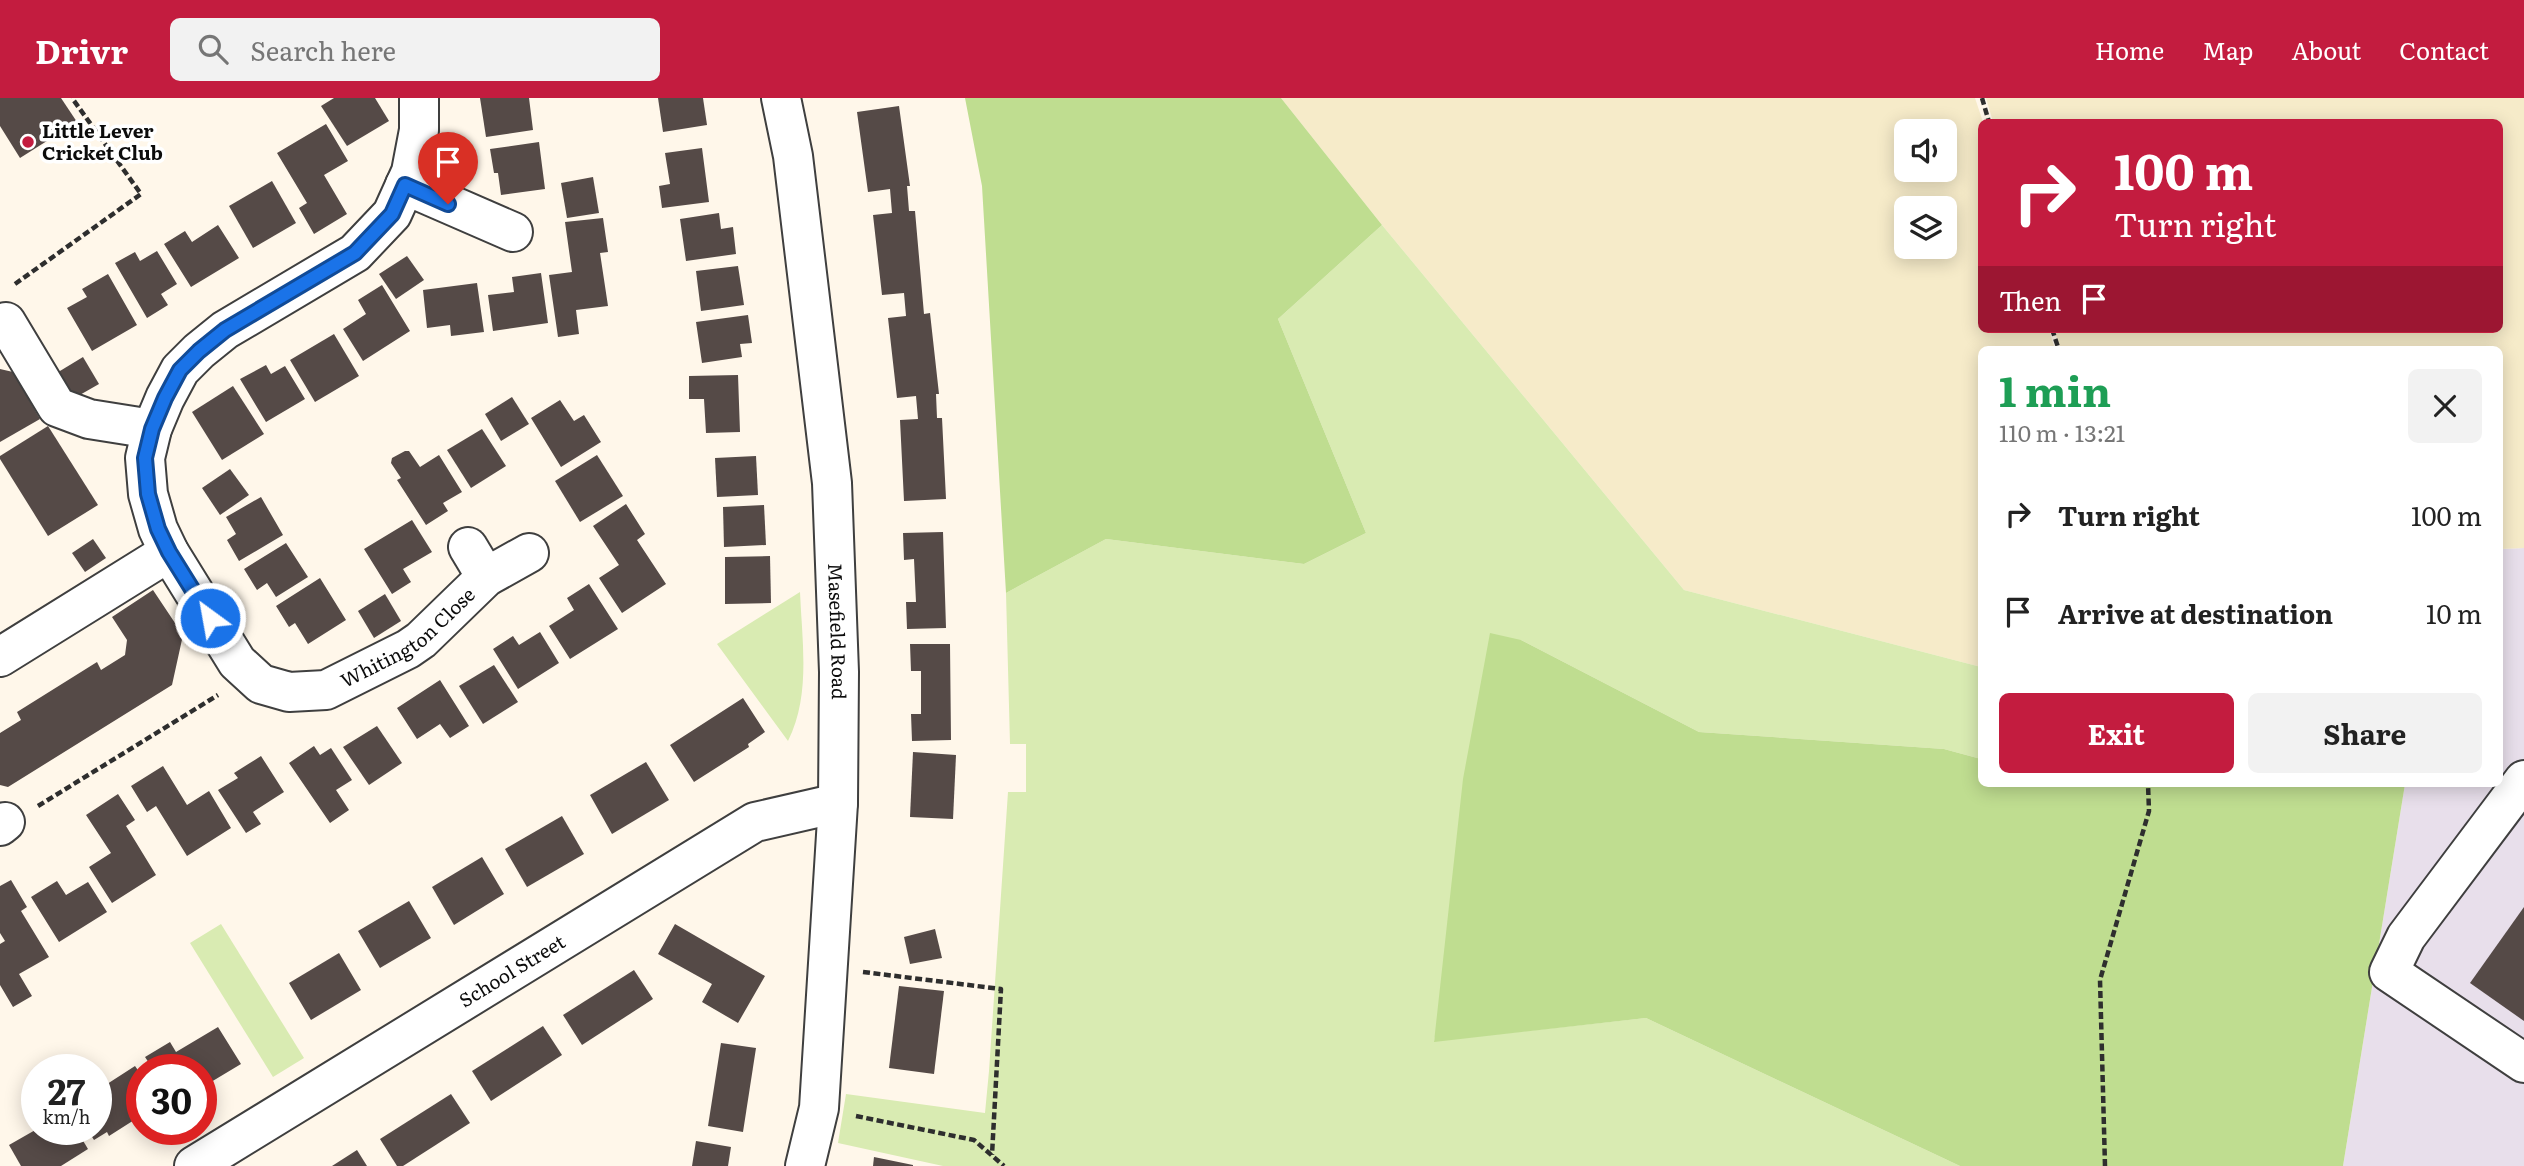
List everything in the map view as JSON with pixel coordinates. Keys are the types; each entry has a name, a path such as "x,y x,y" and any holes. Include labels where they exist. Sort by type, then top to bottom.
{"street":[{"name":"Whitington Close","path":"419,98 419,130 411,172 392,214 355,253 225,330 180,370 152,429 145,458 148,494 158,529 169,552 237,662 261,684 289,692 326,690 408,649 421,640 477,562 529,553"},
{"name":"Masefield Road","path":"781,98 793,156 832,483 839,672 838,803 819,1108 805,1166"},
{"path":"405,185 513,232"},
{"path":"8,305 57,407 89,419 152,429"},
{"path":"0,657 169,552"},
{"path":"2524,780 2406,937 2389,972 2524,1063"},
{"name":"School Street","path":"194,1166 755,822 838,803"}],"path":[{"path":"8,305 141,194 72,98"},
{"path":"1982,98 1988,119"},
{"path":"3,824 37,806 251,674"},
{"path":"2105,1166 2100,979 2149,811 2148,787"},
{"path":"828,967 1001,989 992,1155"},
{"path":"819,1108 974,1140 1004,1166"}],"shaded area":[{"path":"1281,98 1975,98 1982,119 1978,119 1978,333 2050,333 2054,346 1978,346 1978,666 1684,590 1382,225"},
{"path":"1986,98 2524,98 2524,548 2503,549 2503,346 2060,346 2055,333 2503,333 2503,119 1992,119"},
{"path":"2524,548 2524,1166 2343,1166 2405,787 2503,787 2503,549"}],"green space":[{"path":"965,98 1281,98 1382,225 1278,319 1366,533 1304,564 1106,539 1006,593 982,186"},
{"path":"1382,225 1684,590 1978,666 1978,758 1944,749 1699,732 1521,640 1434,1041 1646,1018 1960,1166 943,1166 838,1143 846,1094 985,1113 1008,792 1026,792 1026,744 1010,744 1006,593 1106,539 1304,564 1366,533 1278,319"},
{"path":"800,592 802,687 800,705 788,741 717,644"},
{"path":"1490,633 1521,640 1699,732 1944,749 1978,758 1978,787 2405,787 2343,1166 1960,1166 1646,1018 1434,1042 1463,779"},
{"path":"221,924 304,1058 273,1077 190,943"}],"building":[{"name":"Little Lever Cricket Club","path":"0,98 61,98 77,122 20,158 0,126"},
{"path":"334,98 375,98 389,121 347,146 321,106"},
{"path":"480,98 529,98 533,130 486,137"},
{"path":"658,98 703,98 707,125 663,132"},
{"path":"899,106 910,186 907,186 909,211 915,211 924,314 930,313 939,394 936,394 937,418 942,418 946,499 904,501 900,420 918,419 916,396 897,398 888,318 906,316 904,293 882,295 873,215 892,213 890,189 868,192 857,112"},
{"path":"326,124 348,161 324,175 347,214 314,234 299,208 307,203 277,153"},
{"path":"539,142 545,189 501,195 498,173 494,173 490,149"},
{"path":"702,148 709,202 662,208 659,186 670,184 665,153"},
{"path":"593,177 599,213 567,218 561,183"},
{"path":"272,181 296,223 253,248 229,206"},
{"path":"719,213 721,229 733,227 736,254 686,261 680,219"},
{"path":"603,218 608,252 600,253 608,306 576,310 579,334 558,337 549,275 572,272 565,222"},
{"path":"218,225 239,258 191,287 164,244 185,231 192,242"},
{"path":"157,251 177,284 161,294 168,305 147,318 115,263 135,252 140,261"},
{"path":"407,256 424,280 396,299 379,274"},
{"path":"738,266 744,305 701,311 696,271"},
{"path":"541,273 548,323 493,331 488,295 514,292 512,277"},
{"path":"108,274 137,325 92,351 67,308 87,297 82,289"},
{"path":"477,283 484,332 451,336 450,325 427,328 423,290"},
{"path":"382,285 410,331 363,361 343,329 366,314 358,300"},
{"path":"748,315 752,343 740,344 742,357 702,363 696,322"},
{"path":"334,334 359,376 315,402 290,360"},
{"path":"83,357 99,384 71,400 55,374"},
{"path":"266,365 271,374 285,366 305,399 266,422 240,379"},
{"path":"0,369 13,372 40,419 0,442"},
{"path":"738,375 740,432 706,433 704,399 689,399 689,376"},
{"path":"233,386 264,434 222,460 192,412"},
{"path":"512,397 529,424 501,441 485,414"},
{"path":"560,400 574,421 584,415 601,442 561,467 531,418"},
{"path":"48,426 98,505 48,536 0,456"},
{"path":"482,429 506,466 471,488 447,450"},
{"path":"409,451 420,467 439,455 462,492 443,503 448,511 426,525 397,480 401,478 391,463 392,458"},
{"path":"597,455 623,496 580,522 555,481"},
{"path":"756,456 758,495 717,497 715,458"},
{"path":"230,469 249,495 220,515 202,488"},
{"path":"261,497 283,535 239,561 227,540 236,534 226,517"},
{"path":"626,504 645,534 637,540 666,584 622,613 599,578 619,565 593,526"},
{"path":"764,505 766,545 724,547 723,507"},
{"path":"412,520 432,552 403,569 411,582 392,594 364,549"},
{"path":"943,532 946,628 907,629 906,602 916,602 914,559 904,560 903,533"},
{"path":"93,539 106,558 85,572 72,553"},
{"path":"286,543 308,577 276,597 267,583 257,590 244,569"},
{"path":"770,556 771,603 725,604 725,557"},
{"path":"320,578 346,620 308,644 295,623 289,627 276,606"},
{"path":"589,584 618,629 570,659 549,626 574,610 567,598"},
{"path":"153,590 183,635 172,685 8,787 0,785 0,733 21,720 17,712 97,662 101,670 125,655 127,640 112,617"},
{"path":"385,594 401,621 374,638 358,611"},
{"path":"540,632 559,663 518,689 493,649 513,636 519,645"},
{"path":"910,644 950,644 951,740 912,741 911,714 921,714 921,671 911,671"},
{"path":"494,665 518,702 483,724 459,686"},
{"path":"440,680 469,726 450,738 440,724 417,739 397,708"},
{"path":"743,698 765,732 748,744 749,747 694,782 670,745"},
{"path":"377,726 402,763 369,785 343,747"},
{"path":"314,746 320,755 331,748 352,780 336,790 349,810 330,823 289,763"},
{"path":"913,752 956,755 953,819 910,817"},
{"path":"261,756 284,792 253,812 261,824 246,833 218,790 238,778 234,773"},
{"path":"646,762 669,800 612,834 590,795"},
{"path":"163,766 187,805 209,791 231,828 187,856 156,806 147,812 131,786"},
{"path":"118,794 135,820 126,826 156,875 112,903 89,867 111,853 86,815"},
{"path":"562,816 584,854 527,887 505,849"},
{"path":"482,857 504,894 454,925 432,887"},
{"path":"11,880 27,907 21,911 49,957 19,974 32,996 13,1007 0,985 0,944 5,941 0,933 0,886"},
{"path":"57,881 66,895 88,882 107,912 59,942 31,897"},
{"path":"409,901 431,938 380,968 358,931"},
{"path":"2524,907 2524,1021 2470,983"},
{"path":"675,924 765,976 738,1023 702,1002 712,984 658,954"},
{"path":"935,929 942,958 910,964 904,937"},
{"path":"339,953 361,990 311,1020 289,983"},
{"path":"634,970 653,999 582,1045 563,1015"},
{"path":"899,986 944,991 934,1074 889,1068"},
{"path":"543,1026 562,1055 491,1101 472,1071"},
{"path":"218,1027 241,1064 217,1078 217,1054 150,1054 170,1042 176,1052"},
{"path":"721,1043 756,1048 743,1132 708,1126"},
{"path":"126,1072 126,1125 112,1134 112,1081"},
{"path":"451,1094 470,1123 403,1166 397,1166 380,1139"},
{"path":"21,1138 21,1145 86,1145 88,1149 61,1166 21,1166 9,1145"},
{"path":"696,1141 731,1147 728,1166 692,1166"},
{"path":"357,1150 367,1166 332,1166"},
{"path":"874,1157 913,1165 913,1166 873,1166"}],"place":[{"name":"Little Lever Cricket Club","path":"28,142"}],"route":[{"path":"210,618 169,552 158,529 148,494 145,458 152,429 180,370 225,330 355,253 392,214 405,185 448,204"}]}
